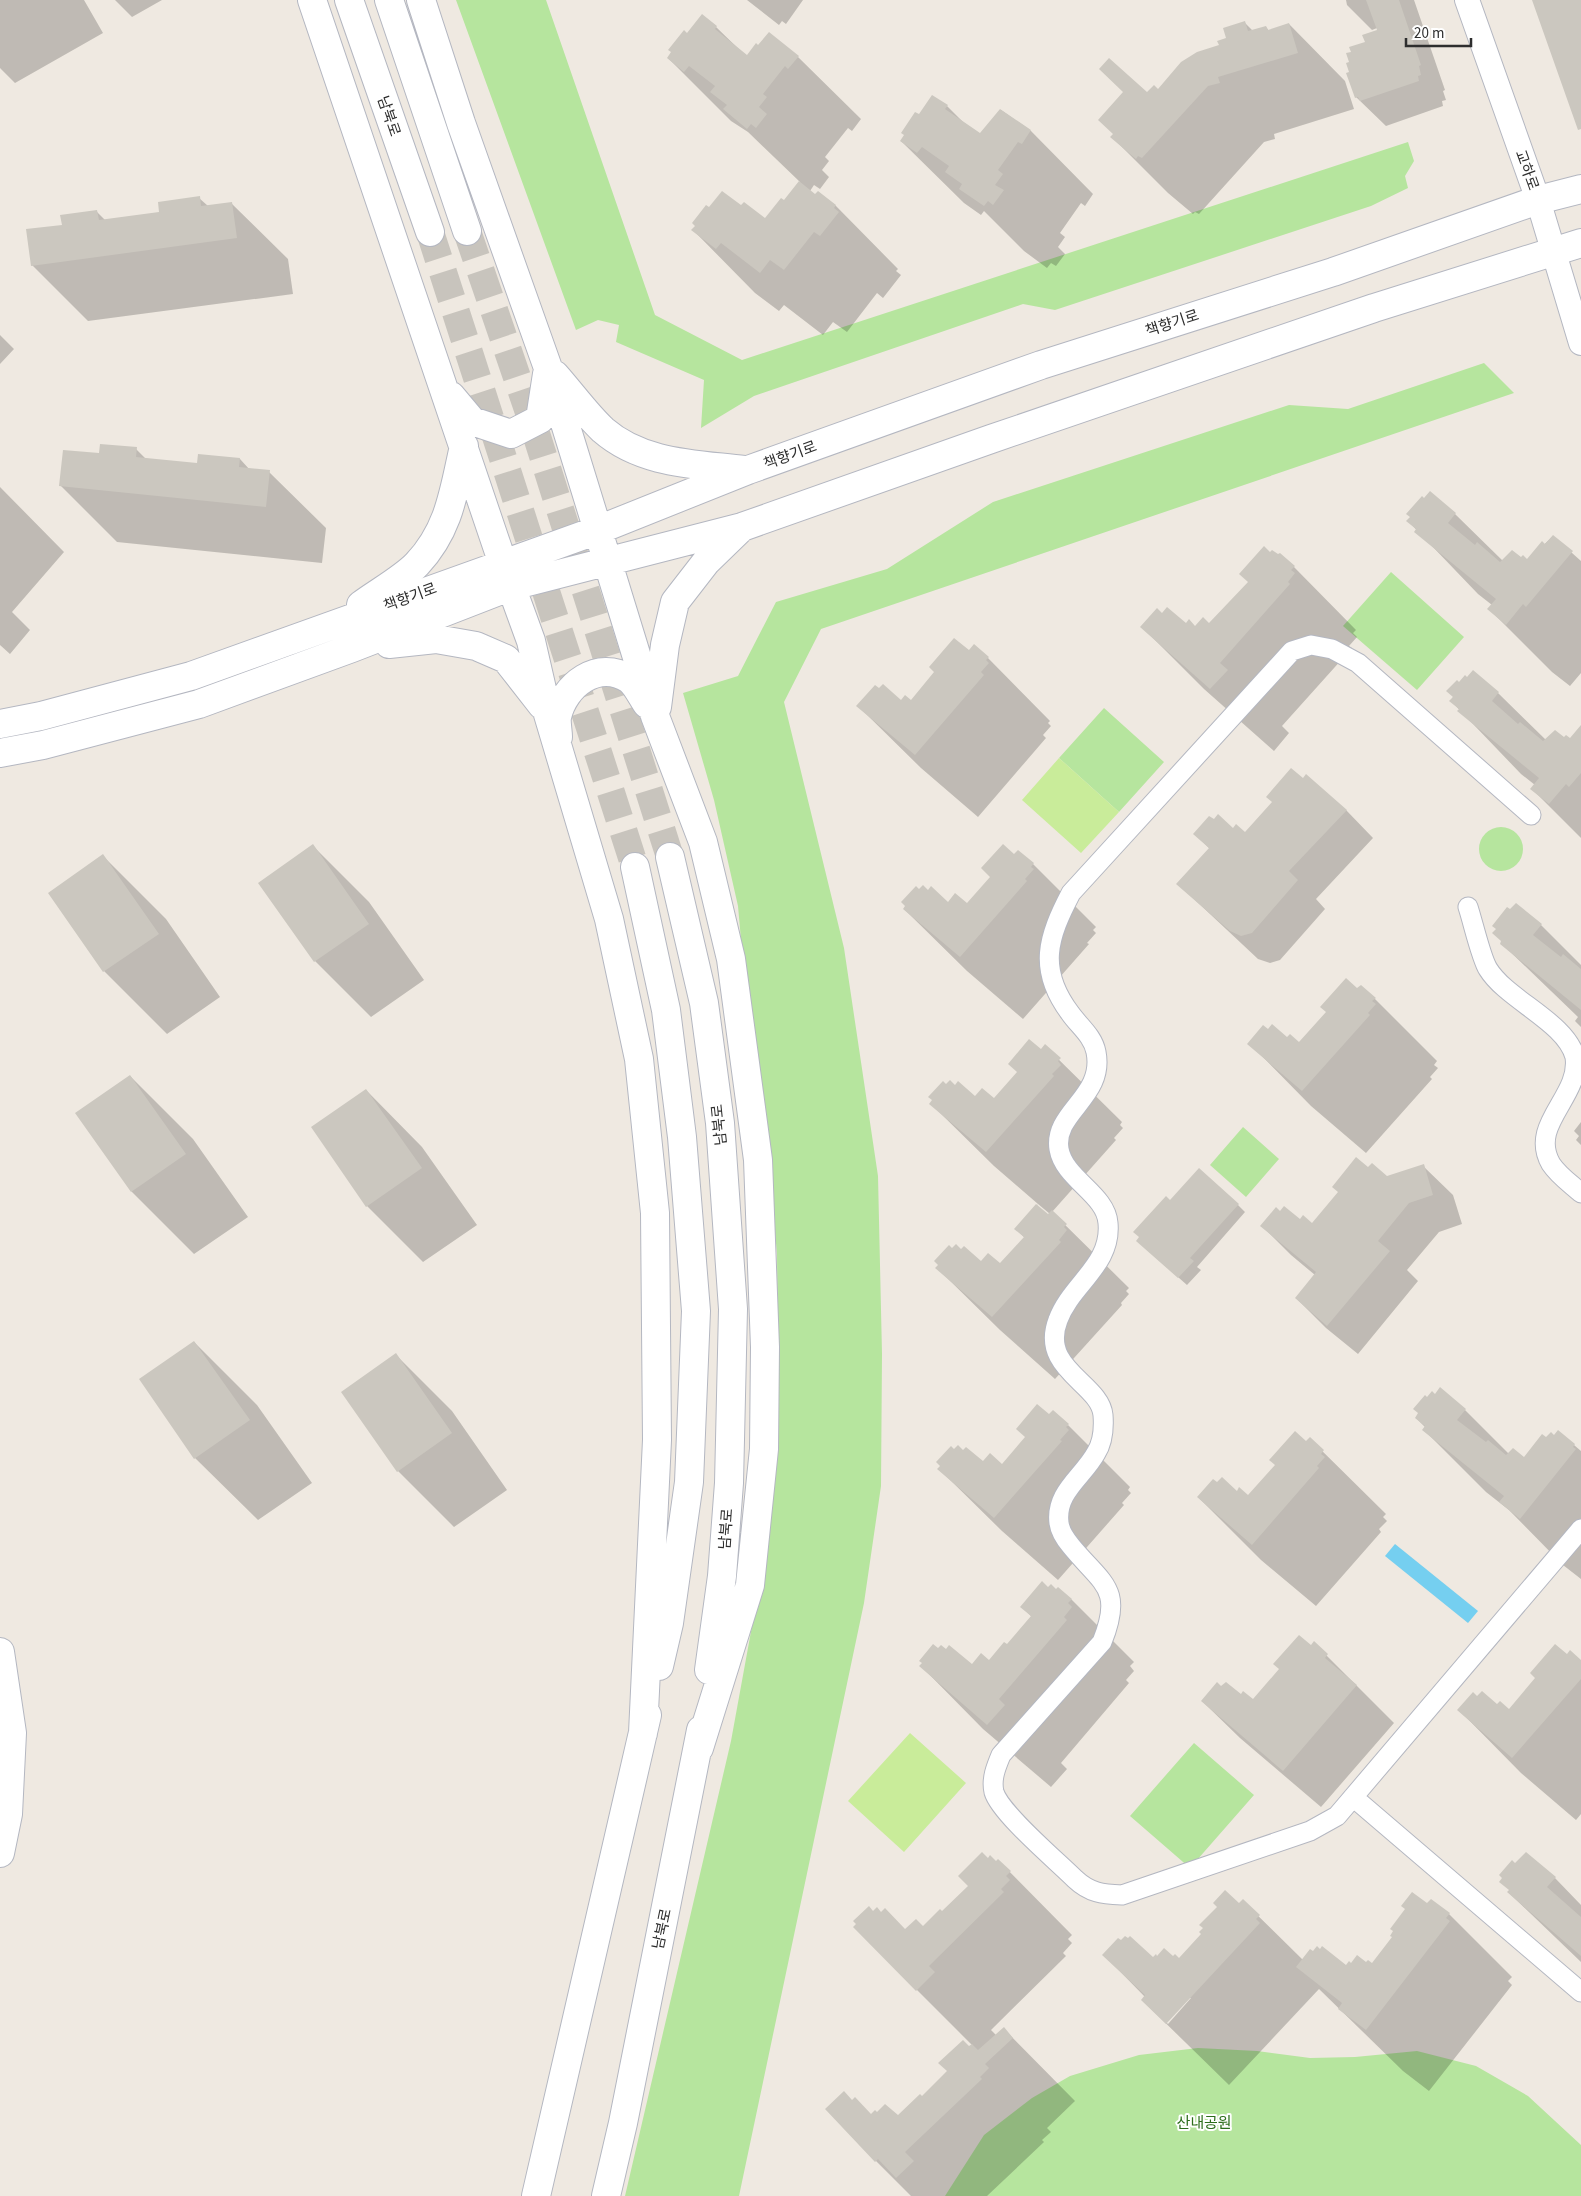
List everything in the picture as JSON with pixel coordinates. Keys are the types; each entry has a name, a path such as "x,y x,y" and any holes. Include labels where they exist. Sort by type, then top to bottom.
{"main road":[{"path":"312,0 531,641 547,711 609,919 637,1050 655,1213 658,1440 643,1733"},
{"name":"남북로","path":"349,0 430,232"},
{"path":"389,0 467,231"},
{"path":"421,0 461,123 548,368 655,716 703,842 731,959 758,1160 765,1347 764,1449 750,1585 699,1748"},
{"name":"책향기로","path":"0,753 43,745 200,704 352,648 508,575 598,530 748,470 1041,365 1333,272 1538,200 1581,190"},
{"name":"책향기로","path":"0,724 40,716 191,676 334,624 508,575 608,560 742,527 1000,435 1355,315 1581,243"},
{"path":"443,386 472,421 511,434 540,419 548,368"},
{"path":"548,368 604,430 632,449 662,460 748,470"},
{"path":"334,624 416,565 434,543 448,516 464,446"},
{"path":"655,716 665,645 675,602 706,562 742,527"},
{"path":"352,648 436,639 476,646 506,659 547,711"},
{"path":"558,746 557,717 567,695 583,678 595,672 614,672 631,680 655,716"},
{"name":"남북로","path":"606,2196 699,1748 722,1576 729,1483 733,1309 720,1123 704,1003 670,857"},
{"path":"536,2196 669,1623 689,1482 696,1311 682,1137 666,1010 635,867"},
{"path":"0,1652 12,1733 8,1814 0,1853"}],"street":[{"name":"교하로","path":"1467,0 1538,200 1581,343"},
{"path":"1531,815 1358,663 1332,649 1311,645 1292,651 1071,893 1050,938 1048,963 1058,992 1070,1013 1086,1030 1096,1051 1097,1074 1087,1094 1064,1122 1058,1137 1059,1151 1067,1169 1099,1203 1108,1221 1108,1242 1100,1261 1062,1308 1056,1324 1054,1341 1058,1354 1068,1370 1094,1396 1103,1412 1104,1433 1096,1453 1066,1491 1060,1508 1059,1524 1066,1541 1105,1582 1111,1602 1111,1621 1102,1642 1001,1755 993,1776 994,1792 1002,1808 1082,1885 1100,1894 1122,1895 1310,1831 1337,1816 1581,1529"},
{"path":"1468,907 1487,969 1568,1040 1576,1059 1575,1079 1569,1095 1553,1117 1547,1134 1546,1151 1551,1164 1581,1194"},
{"path":"1353,1797 1581,1992"}],"green space":[{"path":"456,0 546,0 655,315 742,360 1408,142 1414,161 1405,176 1408,188 1371,206 1055,310 1023,304 754,396 701,428 704,380 616,342 619,325 598,320 576,330"},
{"path":"1484,363 1514,393 821,629 784,702 844,948 878,1176 882,1354 881,1486 864,1603 739,2196 625,2196 731,1741 754,1615 778,1353 777,1254 769,1167 745,985 738,906 714,800 683,693 738,676 776,602 887,569 993,502 1289,405 1348,409"},
{"path":"1391,572 1464,637 1417,690 1343,626"},
{"path":"1104,708 1164,762 1119,812 1059,758"},
{"path":"1059,758 1119,812 1081,853 1022,800"},
{"path":"1505,827 1517,833 1522,840 1522,858 1517,865 1510,870 1497,871 1489,868 1482,861 1479,845 1482,837 1489,830"},
{"path":"1243,1127 1279,1159 1246,1197 1210,1165"},
{"path":"910,1733 966,1783 904,1852 848,1801"},
{"path":"1194,1743 1254,1795 1190,1868 1130,1816"},
{"name":"산내공원","path":"1198,2048 1257,2051 1310,2058 1355,2057 1417,2051 1476,2066 1528,2096 1581,2145 1581,2196 945,2196 984,2135 1032,2098 1070,2076 1139,2055"}],"water":[{"path":"1395,1544 1478,1611 1468,1623 1385,1556"}],"building":[{"path":"1366,0 1399,0 1421,65 1419,66 1421,75 1418,76 1419,81 1360,101 1358,97 1355,98 1346,73 1349,72 1346,63 1349,62 1346,53 1351,52 1349,47 1365,42 1362,35 1377,30"},
{"path":"1532,0 1581,0 1581,129 1578,130"},
{"path":"702,14 717,26 715,29 747,55 756,43 758,45 769,32 799,56 788,69 785,66 763,94 767,97 759,107 767,114 756,128 751,124 747,129 723,109 727,105 710,92 715,86 689,66 684,72 667,58 671,52 668,50 684,30 687,33"},
{"path":"1245,21 1248,31 1266,26 1268,30 1289,23 1298,53 1218,77 1220,83 1208,86 1142,158 1138,156 1136,159 1110,137 1113,134 1098,120 1123,92 1099,69 1109,58 1147,92 1154,85 1158,89 1181,62 1197,52 1219,45 1217,41 1226,38 1223,28"},
{"path":"932,95 948,105 945,109 980,133 1000,109 1031,130 1022,144 1018,142 998,170 1003,174 995,185 1004,190 993,205 988,201 984,206 959,189 962,184 945,172 949,166 922,147 917,153 900,141 904,135 901,133 915,112 919,114"},
{"path":"799,181 815,194 818,191 836,205 834,208 839,212 820,236 814,232 784,270 770,260 760,273 721,243 716,249 691,230 695,226 692,223 706,205 709,207 722,191 741,205 744,202 765,218 781,198 784,200"},
{"path":"200,196 201,206 232,202 237,238 31,266 26,229 62,225 60,215 97,210 99,220 159,212 158,202"},
{"path":"100,444 137,447 136,457 197,463 198,454 240,458 239,467 270,470 266,507 59,486 63,450 99,453"},
{"path":"1430,491 1456,513 1448,523 1475,545 1477,542 1500,562 1512,550 1527,559 1542,541 1545,544 1553,535 1573,551 1526,607 1523,604 1506,625 1487,609 1496,599 1414,532 1416,529 1406,521 1410,517 1406,514 1422,496 1424,498"},
{"path":"1264,546 1270,552 1272,550 1278,554 1280,553 1295,566 1291,570 1295,573 1288,582 1290,584 1220,663 1228,670 1210,689 1140,627 1157,608 1162,613 1167,607 1186,623 1189,619 1195,626 1203,617 1209,623 1248,582 1239,574"},
{"path":"954,638 969,650 974,644 989,657 986,660 989,663 981,672 984,675 915,755 856,706 875,685 879,688 883,684 901,700 905,695 911,700 934,672 929,667"},
{"path":"1473,670 1499,692 1492,701 1518,724 1520,722 1543,741 1555,730 1564,737 1566,735 1570,738 1581,725 1581,773 1569,787 1566,784 1549,804 1530,789 1539,778 1457,711 1459,709 1449,701 1453,697 1446,691 1457,680 1459,682 1465,675 1467,677"},
{"path":"1291,768 1303,778 1306,774 1347,810 1289,871 1298,880 1252,933 1241,936 1230,931 1176,884 1209,848 1193,834 1209,816 1214,819 1218,814 1233,828 1236,824 1245,832 1272,802 1266,797"},
{"path":"313,844 369,924 314,962 258,883"},
{"path":"1003,844 1014,854 1018,850 1034,863 1031,867 1034,869 1025,879 1027,881 960,957 903,909 905,906 901,902 916,886 919,889 923,885 928,890 931,886 948,902 955,893 967,903 990,877 981,868"},
{"path":"103,854 159,934 103,972 48,893"},
{"path":"1516,903 1542,924 1533,935 1561,957 1563,954 1581,969 1581,1010 1500,944 1501,941 1492,933 1496,929 1492,926 1507,907 1510,909"},
{"path":"1346,978 1357,988 1361,985 1376,998 1372,1001 1376,1004 1368,1013 1370,1015 1302,1091 1247,1044 1263,1025 1268,1029 1272,1024 1287,1037 1290,1034 1299,1042 1326,1012 1320,1007"},
{"path":"1029,1039 1041,1049 1045,1044 1061,1058 1058,1061 1061,1065 1052,1074 1054,1076 986,1152 929,1104 932,1100 928,1097 943,1081 946,1084 950,1080 955,1085 958,1081 975,1096 982,1088 994,1098 1017,1072 1008,1064"},
{"path":"130,1075 186,1154 131,1192 75,1113"},
{"path":"366,1089 422,1168 366,1207 311,1127"},
{"path":"1356,1157 1368,1167 1372,1163 1387,1176 1424,1164 1433,1195 1409,1203 1378,1241 1390,1251 1327,1326 1295,1298 1316,1272 1260,1226 1276,1207 1280,1211 1284,1206 1300,1219 1303,1215 1312,1223 1338,1192 1332,1187"},
{"path":"1199,1168 1239,1204 1190,1258 1194,1261 1178,1278 1136,1241 1139,1237 1133,1232 1166,1196 1170,1200"},
{"path":"1036,1204 1048,1214 1052,1210 1067,1224 1064,1227 1067,1230 1059,1240 1061,1242 992,1317 935,1268 938,1265 934,1261 949,1245 952,1248 956,1244 961,1249 964,1246 981,1261 988,1253 1000,1263 1024,1237 1014,1229"},
{"path":"194,1341 250,1420 194,1459 139,1379"},
{"path":"396,1353 452,1433 397,1472 341,1392"},
{"path":"1440,1387 1466,1409 1457,1420 1486,1442 1488,1440 1506,1455 1513,1448 1524,1457 1542,1434 1546,1437 1551,1432 1554,1435 1558,1430 1575,1444 1573,1447 1576,1449 1520,1519 1499,1502 1504,1496 1422,1430 1425,1426 1415,1418 1418,1413 1413,1409 1425,1395 1427,1397 1432,1391 1435,1394"},
{"path":"1037,1404 1049,1414 1053,1410 1069,1424 1066,1427 1069,1430 1060,1440 1062,1441 994,1518 937,1469 940,1466 936,1462 951,1446 954,1449 958,1445 963,1450 966,1447 983,1461 990,1453 1002,1464 1025,1437 1016,1429"},
{"path":"1295,1431 1306,1441 1310,1437 1324,1450 1321,1454 1325,1457 1317,1466 1319,1468 1252,1545 1197,1497 1213,1479 1217,1482 1222,1477 1237,1491 1239,1487 1248,1495 1275,1465 1269,1460"},
{"path":"1042,1581 1048,1587 1051,1584 1056,1589 1058,1587 1072,1599 1068,1603 1072,1607 1064,1617 1067,1620 999,1699 1005,1705 987,1725 919,1666 922,1663 919,1661 933,1644 938,1648 941,1645 946,1649 949,1645 972,1664 981,1653 989,1660 1004,1642 1007,1644 1031,1616 1020,1607"},
{"path":"1299,1635 1311,1645 1314,1641 1328,1654 1325,1658 1357,1685 1283,1771 1201,1701 1217,1682 1221,1686 1226,1682 1241,1694 1243,1691 1253,1699 1279,1669 1273,1664"},
{"path":"1555,1644 1567,1654 1570,1650 1581,1660 1581,1679 1512,1758 1457,1710 1473,1692 1477,1696 1482,1691 1497,1704 1500,1701 1509,1709 1535,1678 1530,1673"},
{"path":"982,1852 988,1858 990,1855 996,1861 998,1859 1011,1871 1006,1876 1010,1880 1001,1889 1004,1892 929,1966 935,1972 916,1991 853,1927 856,1924 853,1921 869,1906 873,1911 877,1907 881,1912 885,1908 905,1929 916,1919 923,1926 968,1886 958,1876"},
{"path":"1526,1852 1556,1877 1547,1887 1581,1917 1581,1956 1507,1892 1509,1890 1499,1882 1502,1878 1499,1875 1512,1860 1515,1863"},
{"path":"1225,1890 1239,1903 1243,1899 1260,1915 1256,1919 1260,1923 1166,2024 1141,2000 1145,1995 1102,1955 1118,1938 1121,1940 1125,1936 1128,1938 1130,1936 1153,1957 1156,1954 1157,1956 1164,1948 1173,1956 1175,1954 1179,1958 1201,1934 1199,1932 1203,1928 1199,1925 1217,1907 1213,1903"},
{"path":"1412,1892 1427,1903 1431,1899 1450,1913 1446,1918 1450,1921 1366,2030 1338,2009 1342,2003 1296,1967 1310,1949 1313,1951 1317,1946 1320,1949 1322,1946 1346,1965 1349,1961 1351,1963 1357,1955 1366,1962 1368,1960 1372,1963 1392,1937 1390,1936 1393,1931 1390,1929 1405,1909 1401,1906"},
{"path":"1004,2027 1013,2038 985,2064 989,2068 980,2077 982,2079 905,2152 914,2161 896,2178 878,2159 875,2162 825,2109 844,2091 852,2100 855,2097 871,2114 875,2110 877,2112 885,2104 898,2115 920,2094 922,2096 947,2071 938,2063 963,2040 969,2046 972,2044 978,2050"}],"tunnel":[{"path":"467,231 533,424 670,857"},
{"path":"430,232 635,867"}]}
